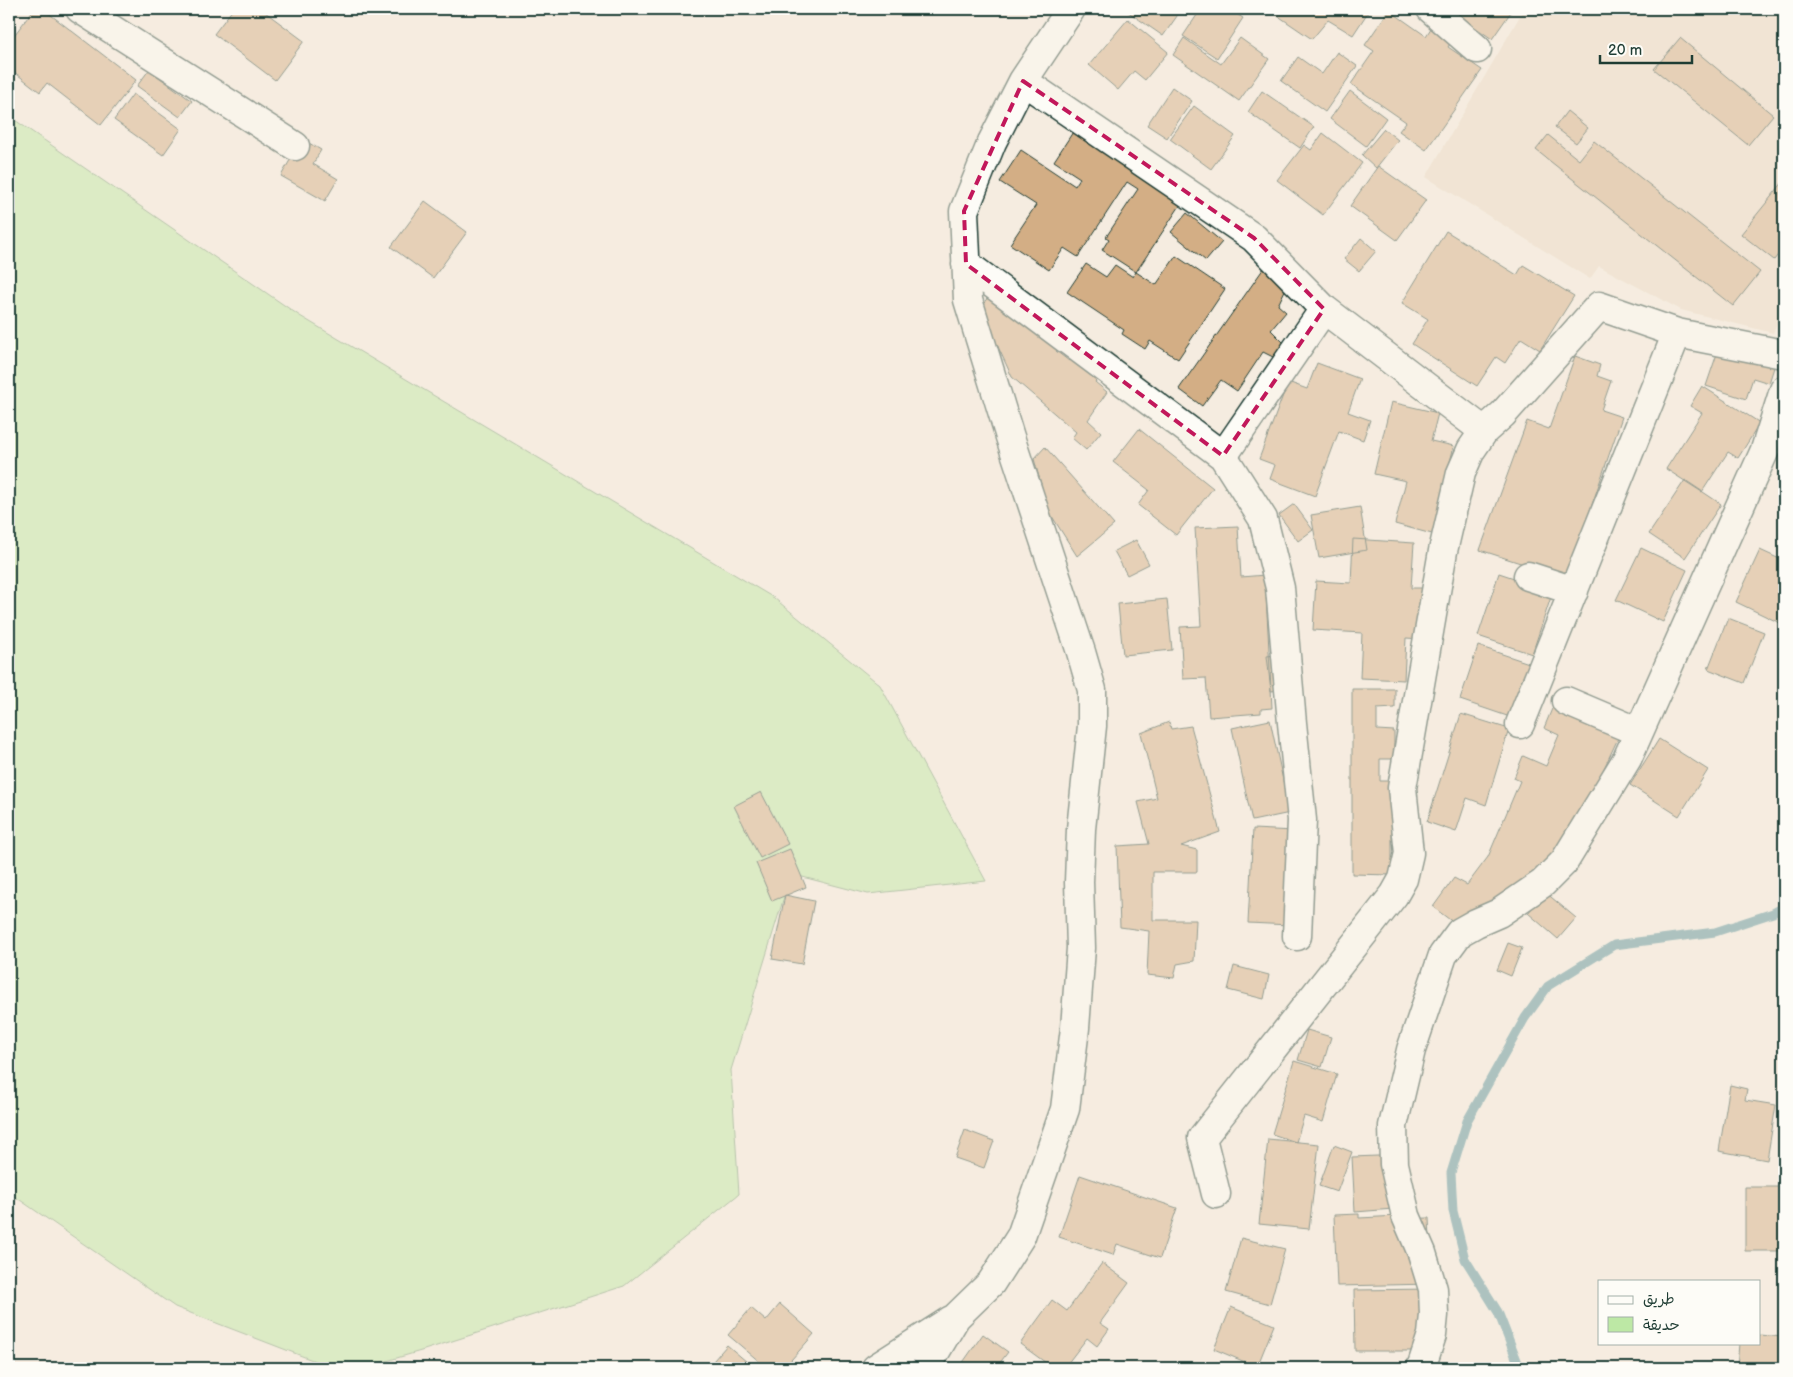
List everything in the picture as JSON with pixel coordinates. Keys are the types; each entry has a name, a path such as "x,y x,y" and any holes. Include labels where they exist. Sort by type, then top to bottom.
{"street":[{"path":"80,9 295,146"},
{"path":"876,1368 956,1317 991,1283 1021,1236 1065,1109 1075,1028 1080,958 1079,882 1081,829 1092,726 1092,690 968,300 964,211 992,142 1023,81 1071,9"},
{"path":"1431,9 1477,49"},
{"path":"1023,81 1254,238 1324,309 1484,431"},
{"path":"966,264 1223,456 1263,519 1280,588 1302,820 1298,936"},
{"path":"1216,1194 1202,1138 1394,895 1403,879 1409,853 1402,788 1443,551 1461,473 1471,450 1484,431 1502,414 1599,306 1678,333 1784,356"},
{"path":"1223,456 1324,309"},
{"path":"1520,724 1678,333"},
{"path":"1421,1368 1432,1335 1434,1316 1433,1289 1422,1253 1406,1216 1394,1164 1393,1126 1411,1050 1443,955 1460,932 1499,914 1542,883 1564,862 1627,759 1765,450 1784,390"},
{"path":"1528,576 1574,591"},
{"path":"1566,701 1639,732"},
{"path":"926,1368 956,1317"}],"highlighted area":[{"path":"1023,81 1254,238 1324,309 1223,456 966,264 964,211"}],"shaded area":[{"path":"1524,9 1784,9 1784,306 1773,333 1681,310 1599,266 1590,279 1426,177"}],"green space":[{"path":"9,116 300,316 774,598 880,685 986,881 868,894 791,874 731,1070 739,1194 624,1286 362,1368 333,1368 175,1307 9,1194"}],"building":[{"path":"34,9 43,9 136,80 101,125 47,83 40,92 9,68 9,42"},
{"path":"233,9 261,9 304,41 275,80 214,34"},
{"path":"1124,9 1182,9 1163,36"},
{"path":"1201,9 1229,9 1243,18 1217,58 1183,36"},
{"path":"1268,9 1370,9 1353,35 1328,20 1312,39"},
{"path":"1449,9 1513,9 1492,39"},
{"path":"1389,10 1426,36 1433,25 1453,39 1448,47 1482,70 1426,150 1399,131 1406,122 1351,84 1374,51 1365,45"},
{"path":"1128,19 1168,52 1145,80 1134,71 1118,90 1089,65"},
{"path":"1184,38 1221,64 1240,38 1269,59 1239,101 1173,55"},
{"path":"1680,38 1773,115 1748,145 1654,69"},
{"path":"1337,52 1357,66 1325,112 1281,81 1298,57 1322,74"},
{"path":"149,70 192,101 180,117 137,86"},
{"path":"1172,87 1192,101 1167,138 1147,125"},
{"path":"1262,91 1314,127 1300,148 1248,112"},
{"path":"1350,91 1386,118 1366,146 1330,119"},
{"path":"133,94 181,129 163,155 114,120"},
{"path":"1194,106 1235,136 1211,169 1170,139"},
{"path":"1088,109 1135,139 1127,151 1189,192 1136,272 1102,250 1109,239 1106,237 1138,189 1127,182 1078,257 1064,248 1049,270 1010,244 1036,205 1000,182 1021,150 1075,186 1080,178 1054,161"},
{"path":"1567,111 1588,128 1576,143 1555,127"},
{"path":"1384,129 1398,140 1376,168 1362,155"},
{"path":"1323,133 1362,163 1323,215 1277,180 1304,145 1311,150"},
{"path":"1548,135 1579,160 1594,141 1760,272 1733,306 1536,150"},
{"path":"302,139 321,150 313,164 338,179 325,201 281,176"},
{"path":"1378,166 1426,200 1397,240 1350,206"},
{"path":"1784,181 1784,247 1774,260 1741,234"},
{"path":"425,201 467,232 433,278 391,247"},
{"path":"1187,213 1222,242 1206,261 1171,232"},
{"path":"1446,231 1517,275 1523,265 1574,296 1540,350 1521,338 1505,363 1496,357 1477,386 1412,344 1428,319 1402,303"},
{"path":"1361,238 1376,251 1359,271 1344,259"},
{"path":"1176,256 1225,289 1178,359 1150,341 1145,349 1122,334 1124,330 1067,292 1086,264 1106,277 1115,265 1133,277 1136,272 1156,285"},
{"path":"1266,265 1287,286 1278,305 1286,312 1271,330 1284,343 1273,357 1263,352 1237,391 1221,380 1202,406 1179,389"},
{"path":"991,293 1062,345 1056,351 1069,361 1073,357 1100,376 1095,382 1107,392 1088,420 1101,432 1086,450 1072,438 1076,432 1012,377 980,308"},
{"path":"1722,339 1777,358 1769,383 1753,378 1746,399 1706,386"},
{"path":"1575,356 1600,365 1597,376 1611,381 1601,410 1622,417 1567,578 1480,550 1527,421 1549,429"},
{"path":"1317,363 1360,379 1348,412 1370,420 1363,440 1339,431 1315,496 1270,479 1275,465 1259,459 1288,382 1307,389"},
{"path":"1702,386 1760,423 1738,458 1728,452 1702,492 1666,469 1702,413 1690,406"},
{"path":"1391,402 1438,413 1431,441 1454,446 1432,534 1395,524 1406,481 1374,474"},
{"path":"1139,429 1213,488 1176,535 1138,505 1149,490 1113,462"},
{"path":"1045,447 1114,525 1077,556 1048,510 1034,459"},
{"path":"1685,480 1721,504 1685,558 1649,534"},
{"path":"1294,504 1313,530 1298,541 1279,515"},
{"path":"1360,507 1367,550 1319,558 1311,515"},
{"path":"1238,526 1241,577 1265,575 1272,708 1261,709 1261,713 1209,717 1206,678 1183,679 1180,627 1201,626 1195,528"},
{"path":"1353,539 1414,543 1411,588 1424,588 1421,639 1406,638 1404,680 1360,678 1362,633 1313,630 1316,581 1351,583"},
{"path":"1136,540 1149,564 1127,575 1114,551"},
{"path":"1641,548 1687,570 1663,622 1616,600"},
{"path":"1760,550 1784,561 1784,625 1736,602"},
{"path":"1499,573 1553,591 1532,654 1478,636"},
{"path":"1167,599 1172,650 1123,655 1118,604"},
{"path":"1728,618 1764,632 1744,683 1708,669"},
{"path":"1478,646 1532,664 1513,718 1460,700"},
{"path":"1289,653 1293,689 1271,691 1267,656"},
{"path":"1352,689 1395,689 1395,708 1377,709 1377,730 1394,731 1394,759 1380,759 1380,781 1392,781 1392,875 1352,874"},
{"path":"1554,704 1621,732 1584,811 1550,865 1454,923 1433,907 1454,878 1467,885 1488,857 1520,781 1514,778 1523,756 1546,766 1559,735 1544,728"},
{"path":"1461,714 1509,729 1486,805 1467,798 1456,832 1427,822"},
{"path":"1270,720 1290,813 1252,821 1232,728"},
{"path":"1169,722 1171,729 1191,726 1220,832 1181,846 1197,850 1197,872 1153,872 1153,920 1196,920 1194,961 1177,964 1174,978 1147,975 1149,931 1120,927 1117,846 1149,844 1138,802 1157,798 1141,733"},
{"path":"1659,739 1708,770 1679,816 1630,785"},
{"path":"761,792 788,844 760,858 734,806"},
{"path":"1253,829 1294,831 1290,925 1248,923"},
{"path":"790,849 806,887 772,901 756,863"},
{"path":"1545,892 1576,918 1558,939 1528,913"},
{"path":"785,895 814,901 802,964 772,959"},
{"path":"1508,943 1522,948 1511,976 1497,970"},
{"path":"1234,966 1269,975 1264,999 1228,990"},
{"path":"1307,1030 1331,1037 1322,1067 1298,1060"},
{"path":"1294,1061 1337,1074 1323,1122 1304,1116 1296,1142 1272,1134"},
{"path":"1730,1085 1747,1089 1745,1100 1776,1105 1767,1160 1719,1151"},
{"path":"1784,1119 1784,1145 1779,1143"},
{"path":"965,1130 994,1141 984,1168 955,1158"},
{"path":"1268,1139 1319,1144 1309,1229 1259,1224"},
{"path":"1334,1145 1352,1152 1337,1192 1319,1186"},
{"path":"1403,1155 1406,1208 1355,1212 1352,1157"},
{"path":"1080,1175 1177,1208 1160,1258 1117,1244 1113,1255 1059,1237"},
{"path":"1745,1187 1784,1187 1784,1251 1745,1251"},
{"path":"1359,1214 1359,1218 1399,1216 1399,1219 1429,1218 1432,1284 1337,1286 1334,1215"},
{"path":"1241,1238 1285,1249 1270,1304 1226,1292"},
{"path":"1102,1263 1129,1283 1100,1323 1109,1329 1097,1346 1087,1338 1064,1368 1053,1368 1020,1344 1052,1300 1067,1311"},
{"path":"1432,1289 1433,1351 1355,1351 1354,1290"},
{"path":"780,1304 814,1334 784,1368 767,1368 728,1335 751,1308 766,1321"},
{"path":"1231,1307 1274,1325 1257,1367 1214,1349"},
{"path":"983,1334 1008,1352 996,1368 959,1368"},
{"path":"1760,1335 1784,1337 1784,1368 1737,1368 1739,1344 1760,1344"},
{"path":"727,1345 754,1368 707,1368"}],"waterway":[{"path":"1520,1368 1498,1312 1465,1259 1453,1211 1451,1173 1467,1121 1525,1018 1548,986 1614,945 1715,932 1773,913 1784,907"}]}
